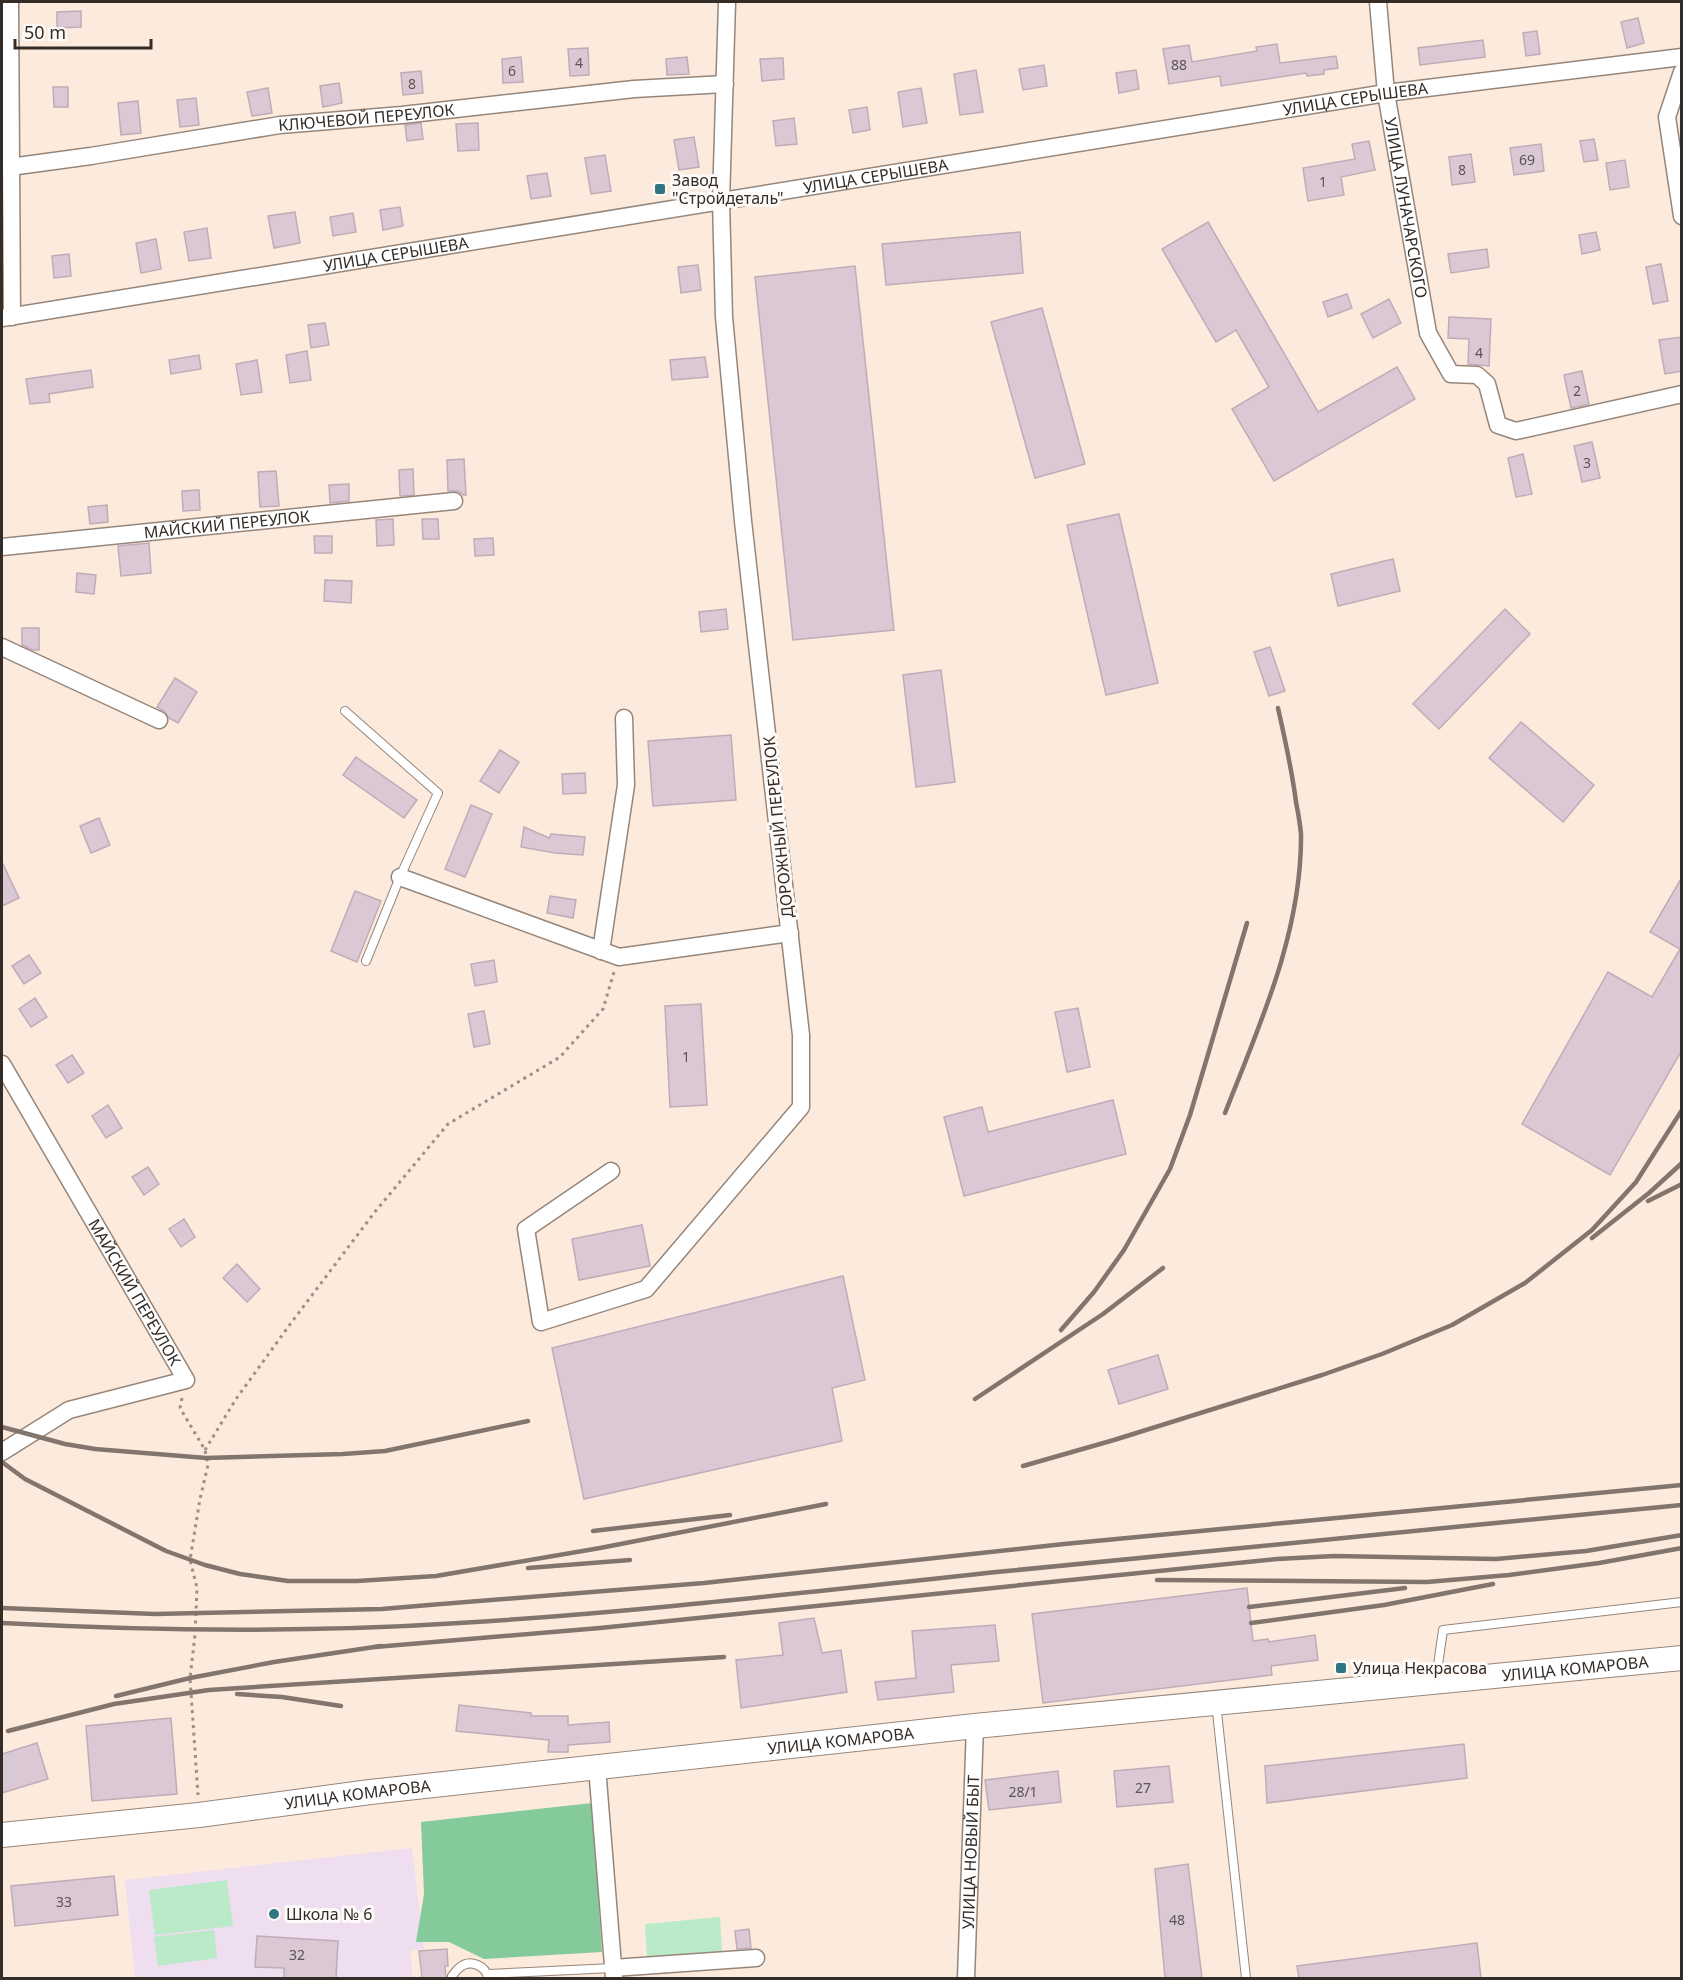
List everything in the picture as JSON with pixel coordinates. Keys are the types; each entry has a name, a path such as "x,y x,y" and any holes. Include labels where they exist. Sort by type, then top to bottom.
{"main road":[{"name":"УЛИЦА КОМАРОВА","path":"2,1835 199,1815 381,1791 975,1726 1682,1658"}],"street":[{"path":"7,318 10,2"},
{"name":"ДОРОЖНЫЙ ПЕРЕУЛОК","path":"611,1171 526,1229 541,1322 646,1289 801,1107 801,1035 743,521 724,317 721,201 727,2"},
{"name":"УЛИЦА ЛУНАЧАРСКОГО","path":"1378,2 1386,93 1428,333 1450,374 1477,375 1487,384 1498,425 1516,431 1682,394"},
{"name":"УЛИЦА СЕРЫШЕВА","path":"7,318 1386,93 1682,57"},
{"path":"1682,72 1667,117 1682,216"},
{"name":"КЛЮЧЕВОЙ ПЕРЕУЛОК","path":"10,167 280,125 402,115 634,89 725,84"},
{"name":"МАЙСКИЙ ПЕРЕУЛОК","path":"2,547 454,501"},
{"path":"2,647 159,720"},
{"path":"601,951 626,785 624,718"},
{"path":"400,877 619,957 790,933"},
{"name":"МАЙСКИЙ ПЕРЕУЛОК","path":"2,1064 186,1380 69,1410 2,1452"},
{"name":"УЛИЦА НОВЫЙ БЫТ","path":"966,1978 975,1726"},
{"path":"597,1767 614,1973 756,1958"}],"lane":[{"path":"345,711 438,793 400,877 366,961"},
{"path":"1436,1682 1443,1629 1682,1602"},
{"path":"1216,1703 1246,1978"},
{"path":"453,1978 460,1966 471,1963 483,1967 488,1976 614,1973"}],"path":[{"path":"205,1450 291,1323 374,1213 440,1133 448,1124 560,1057 603,1009 619,957"},
{"path":"186,1380 180,1408 205,1450 208,1465 190,1560 197,1588 190,1678 199,1815"}],"shaded area":[{"name":"Школа № 6","path":"412,1848 424,1949 410,1950 413,1978 135,1978 125,1880"}],"green space":[{"path":"592,1803 602,1952 484,1959 449,1942 416,1942 424,1894 421,1822"},
{"path":"227,1880 233,1926 155,1935 149,1890"},
{"path":"720,1917 722,1951 647,1960 645,1924"},
{"path":"214,1930 217,1958 158,1966 154,1937"}],"building":[{"path":"81,11 81,27 57,28 57,12"},
{"path":"1638,18 1644,43 1627,48 1621,22"},
{"path":"1537,31 1540,54 1526,56 1523,33"},
{"path":"1483,40 1485,57 1420,65 1418,48"},
{"path":"1277,44 1280,63 1336,56 1338,68 1324,70 1324,74 1307,76 1306,73 1221,86 1220,76 1169,84 1163,49 1189,45 1192,62 1257,51 1256,47"},
{"path":"588,48 589,75 570,76 568,49"},
{"path":"521,57 523,82 503,83 502,59"},
{"path":"687,57 689,74 667,75 666,59"},
{"path":"783,58 784,79 762,81 760,59"},
{"path":"1044,65 1047,86 1023,90 1019,69"},
{"path":"976,70 983,112 960,115 954,74"},
{"path":"1136,70 1139,89 1119,93 1116,73"},
{"path":"421,71 423,93 403,95 401,73"},
{"path":"339,83 342,103 323,107 320,86"},
{"path":"53,87 68,87 68,107 54,107"},
{"path":"268,88 272,113 252,116 247,92"},
{"path":"921,88 927,123 903,127 898,92"},
{"path":"196,98 199,125 180,127 177,100"},
{"path":"138,101 141,133 121,135 118,103"},
{"path":"867,107 870,130 853,133 849,110"},
{"path":"794,118 797,144 776,146 773,121"},
{"path":"421,123 423,139 407,141 405,125"},
{"path":"478,123 479,150 458,151 456,124"},
{"path":"694,137 699,167 679,170 674,140"},
{"path":"1594,139 1598,160 1584,162 1580,141"},
{"path":"1369,141 1375,170 1341,177 1344,195 1308,201 1303,168 1355,159 1352,144"},
{"path":"1541,144 1544,171 1514,175 1510,148"},
{"path":"1471,154 1475,182 1452,185 1449,157"},
{"path":"605,155 611,191 591,194 585,158"},
{"path":"1625,160 1629,187 1610,190 1606,163"},
{"path":"547,173 551,196 531,199 527,176"},
{"path":"400,207 403,226 383,230 380,210"},
{"path":"295,212 300,243 274,248 268,216"},
{"path":"353,213 356,232 333,236 330,217"},
{"path":"1208,222 1318,412 1397,367 1415,399 1274,481 1232,409 1269,387 1236,330 1216,342 1162,249"},
{"path":"207,228 211,258 189,261 184,232"},
{"path":"1020,232 1023,273 886,285 882,244"},
{"path":"1596,232 1600,250 1582,254 1579,235"},
{"path":"156,239 161,269 141,273 136,243"},
{"path":"1487,249 1489,267 1451,273 1448,254"},
{"path":"69,254 71,276 54,278 52,256"},
{"path":"1661,264 1668,301 1653,304 1646,267"},
{"path":"698,265 701,290 681,293 678,267"},
{"path":"855,266 894,630 793,640 755,277"},
{"path":"1347,294 1352,308 1328,317 1323,302"},
{"path":"1389,299 1401,323 1373,338 1361,314"},
{"path":"1042,308 1085,464 1035,478 991,322"},
{"path":"1449,317 1491,319 1489,366 1468,364 1469,339 1448,338"},
{"path":"325,323 329,345 311,348 308,325"},
{"path":"1682,337 1682,371 1665,374 1659,340"},
{"path":"307,351 311,380 290,383 286,355"},
{"path":"199,355 201,369 171,374 169,360"},
{"path":"705,357 708,377 672,380 670,360"},
{"path":"257,360 262,392 241,395 236,364"},
{"path":"91,370 93,387 49,394 50,402 30,404 26,379"},
{"path":"1582,371 1589,404 1571,408 1564,375"},
{"path":"1592,442 1600,478 1582,482 1574,446"},
{"path":"1523,454 1532,494 1516,497 1508,458"},
{"path":"464,459 466,495 458,491 448,491 447,460"},
{"path":"413,469 414,495 400,496 399,470"},
{"path":"276,471 279,506 260,507 258,472"},
{"path":"349,484 349,501 330,503 329,485"},
{"path":"199,490 200,510 183,511 182,491"},
{"path":"107,505 108,522 90,524 88,507"},
{"path":"1119,514 1158,683 1106,695 1067,525"},
{"path":"393,519 394,545 377,546 376,520"},
{"path":"422,519 438,519 439,539 423,539"},
{"path":"314,536 332,536 332,553 315,553"},
{"path":"493,538 494,555 475,556 474,539"},
{"path":"149,543 151,573 121,576 118,546"},
{"path":"1393,559 1400,591 1338,606 1331,574"},
{"path":"77,573 96,575 94,594 76,592"},
{"path":"325,580 352,581 351,603 324,601"},
{"path":"726,609 728,629 701,632 699,612"},
{"path":"1505,609 1530,634 1439,729 1413,704"},
{"path":"22,628 39,628 39,650 22,645"},
{"path":"1270,647 1285,691 1269,696 1254,652"},
{"path":"941,670 955,782 916,787 903,675"},
{"path":"175,678 197,692 178,723 157,707"},
{"path":"1521,722 1594,785 1563,822 1489,758"},
{"path":"731,735 736,800 653,806 648,741"},
{"path":"500,750 519,762 499,793 480,781"},
{"path":"356,757 417,800 404,818 343,775"},
{"path":"585,773 586,793 563,794 562,774"},
{"path":"471,805 492,814 465,877 445,869"},
{"path":"99,818 110,845 91,853 80,826"},
{"path":"524,827 549,838 551,834 585,837 583,855 521,847"},
{"path":"2,862 19,898 2,906"},
{"path":"1682,877 1682,1050 1610,1175 1522,1124 1608,972 1652,997 1680,949 1650,932"},
{"path":"355,891 381,901 357,962 331,951"},
{"path":"550,896 576,900 573,918 547,913"},
{"path":"29,955 41,973 24,984 12,966"},
{"path":"494,960 497,982 475,986 471,964"},
{"path":"35,998 47,1017 31,1027 19,1009"},
{"path":"701,1004 707,1105 670,1107 665,1006"},
{"path":"1078,1008 1090,1067 1067,1072 1055,1012"},
{"path":"484,1011 490,1044 474,1047 468,1014"},
{"path":"72,1055 84,1073 68,1083 56,1065"},
{"path":"1113,1100 1126,1154 964,1196 944,1117 982,1107 988,1132"},
{"path":"108,1105 122,1128 106,1138 92,1116"},
{"path":"148,1167 159,1184 144,1195 132,1177"},
{"path":"184,1219 195,1237 181,1247 169,1229"},
{"path":"642,1225 650,1266 579,1280 572,1239"},
{"path":"237,1264 260,1289 247,1302 223,1278"},
{"path":"843,1276 865,1380 832,1388 842,1441 584,1499 552,1348"},
{"path":"1158,1355 1168,1389 1119,1404 1108,1370"},
{"path":"1247,1588 1253,1641 1268,1639 1269,1642 1315,1635 1318,1660 1271,1666 1272,1675 1043,1703 1032,1614"},
{"path":"814,1618 822,1653 841,1650 847,1692 741,1708 736,1660 783,1655 779,1623"},
{"path":"995,1625 999,1661 951,1665 954,1692 878,1700 875,1682 916,1678 912,1631"},
{"path":"459,1705 531,1713 531,1716 568,1716 568,1725 609,1722 610,1742 568,1745 568,1752 548,1752 549,1740 456,1731"},
{"path":"171,1718 177,1794 92,1801 86,1726"},
{"path":"37,1743 48,1779 2,1793 2,1754"},
{"path":"1464,1744 1467,1778 1267,1803 1265,1766"},
{"path":"1169,1766 1173,1802 1117,1807 1114,1771"},
{"path":"1058,1771 1061,1802 989,1810 985,1780"},
{"path":"1188,1864 1202,1978 1165,1978 1155,1869"},
{"path":"114,1876 118,1915 15,1926 11,1886"},
{"path":"749,1929 751,1948 737,1949 735,1931"},
{"path":"257,1936 338,1941 336,1978 284,1978 284,1968 255,1967"},
{"path":"1477,1943 1481,1978 1299,1978 1297,1966"},
{"path":"447,1949 446,1978 422,1978 419,1951"}],"railway":[{"path":"1225,1113 1265,1011 1287,942 1299,870 1300,826 1278,708"},
{"path":"1061,1330 1094,1292 1124,1250 1170,1169 1190,1115 1247,923"},
{"path":"1023,1466 1322,1375 1382,1354 1452,1325 1525,1283 1592,1230 1636,1182 1682,1110"},
{"path":"1592,1238 1649,1193 1682,1163"},
{"path":"1648,1201 1682,1184"},
{"path":"975,1399 1103,1314 1163,1268"},
{"path":"2,1427 65,1444 95,1449 206,1458 385,1451 528,1421"},
{"path":"2,1462 25,1479 166,1551 240,1574 288,1581 357,1581 436,1576 600,1548 826,1504"},
{"path":"2,1608 155,1614 382,1609 704,1583 1064,1544 1682,1485"},
{"path":"2,1623 116,1628 287,1630 528,1618 665,1607 1091,1562 1682,1505"},
{"path":"593,1531 730,1515"},
{"path":"375,1647 600,1628 1277,1559 1334,1556 1496,1559 1586,1551 1682,1535"},
{"path":"1157,1580 1427,1582 1509,1575 1599,1563 1682,1548"},
{"path":"528,1568 630,1560"},
{"path":"1251,1623 1384,1605 1493,1584"},
{"path":"1249,1607 1405,1588"},
{"path":"116,1696 190,1678 274,1662 381,1646"},
{"path":"8,1731 114,1704 209,1690 724,1657"},
{"path":"237,1694 282,1697 341,1706"}],"place":[{"name":"Завод \"Стройдеталь\"","path":"660,189"},
{"name":"Улица Некрасова","path":"1341,1668"},
{"name":"Школа № 6","path":"274,1914"}]}
